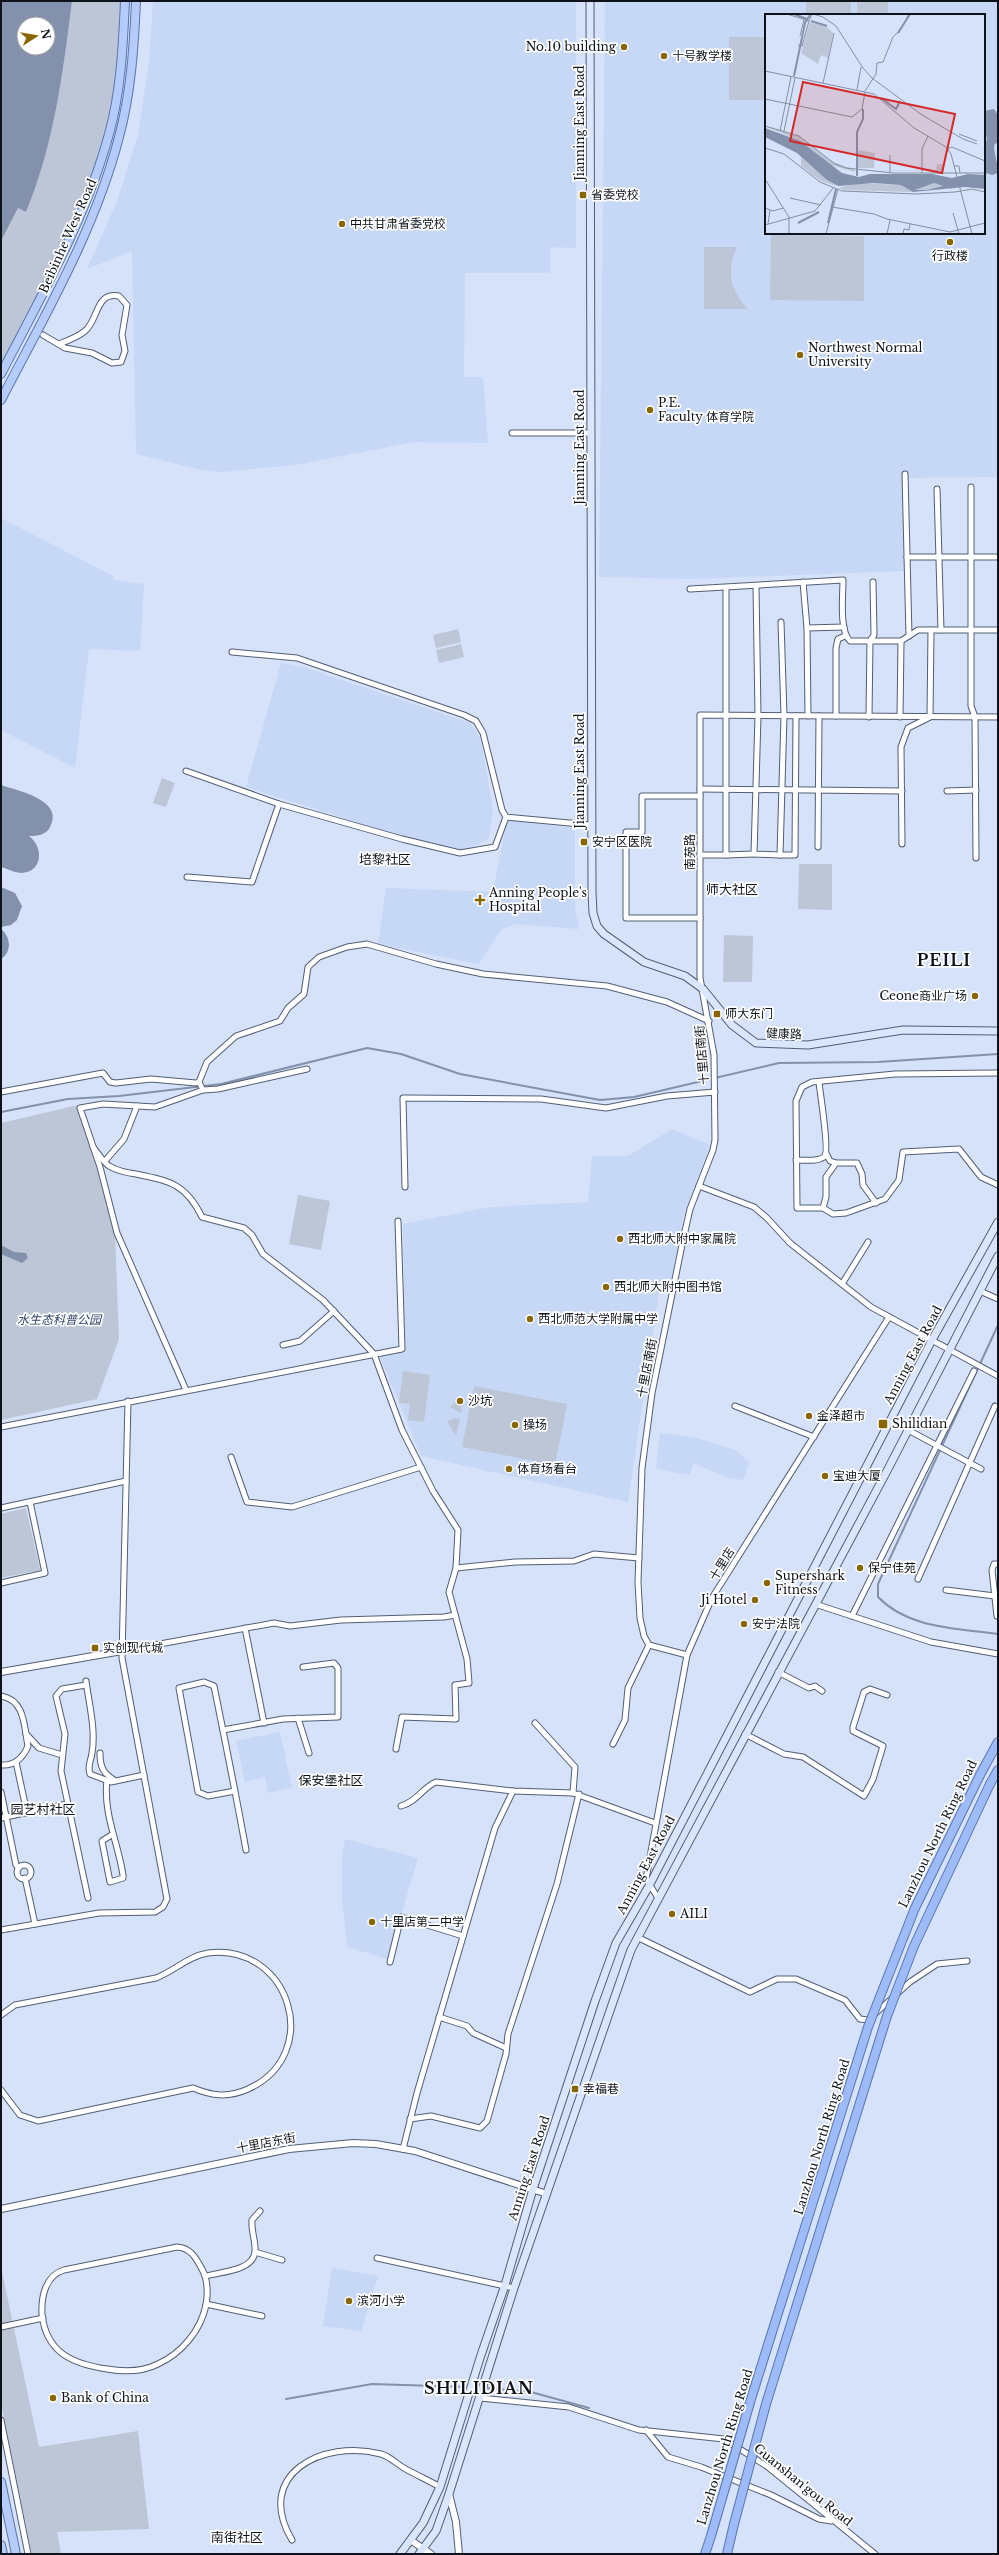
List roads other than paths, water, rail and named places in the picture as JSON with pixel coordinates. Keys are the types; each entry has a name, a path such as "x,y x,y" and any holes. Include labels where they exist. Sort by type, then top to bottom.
{"highway":[{"name":"Lanzhou North Ring Road","path":"705,2554 751,2399 868,2027 914,1908 998,1742"},
{"name":"Lanzhou North Ring Road","path":"727,2554 766,2404 887,2016 914,1946 998,1770"}],"main road":[{"name":"Beibinhe West Road","path":"1,374 59,262 88,198 109,133 117,95 125,1"},
{"name":"Beibinhe West Road","path":"1,400 69,269 99,201 120,136 128,86 136,1"},
{"name":"Jianning East Road","path":"590,1 592,892"},
{"name":"健康路","path":"592,892 593,913 597,926 604,934 644,962 685,976 703,989 732,1025 756,1043 769,1045 808,1046 903,1030 998,1031"},
{"name":"Anning East Road","path":"400,2554 412,2541 423,2523 440,2487 470,2388 505,2285 533,2189 595,2001 616,1943 649,1886 932,1340 998,1222"},
{"name":"Anning East Road","path":"419,2554 425,2548 436,2531 449,2494 514,2288 631,1950 950,1351 998,1256"},
{"path":"1,2482 16,2554"},
{"path":"1,2545 3,2554"}],"street":[{"path":"43,335 65,348 92,353 112,363 121,362 125,351 122,335 127,305 119,296 112,295 103,299 86,331 59,344"},
{"path":"512,433 591,433"},
{"path":"905,474 909,636"},
{"path":"971,487 970,706 975,717 976,858"},
{"path":"937,489 941,630"},
{"path":"907,557 998,557"},
{"path":"690,589 843,580 845,636 850,641 902,641 918,630 998,630"},
{"path":"803,582 806,628 808,716"},
{"path":"869,716 870,641 874,635 873,582"},
{"path":"754,854 758,716 756,586"},
{"path":"726,588 726,855"},
{"path":"780,855 784,716 781,622"},
{"path":"806,628 844,626"},
{"path":"930,716 931,630"},
{"path":"836,716 836,648 838,640 845,636"},
{"path":"900,716 902,641"},
{"path":"232,652 297,658 464,715 476,721 483,733 502,810 506,816"},
{"name":"南苑路","path":"703,989 700,978 700,715 727,715"},
{"path":"727,715 998,717"},
{"path":"700,855 795,855 796,716"},
{"path":"818,846 819,716"},
{"path":"902,844 901,747 908,728 930,716"},
{"path":"186,771 279,804 402,840 460,853 495,847 506,816"},
{"path":"700,789 902,792"},
{"path":"947,790 976,790"},
{"path":"700,796 642,796 642,832 626,832 626,918 700,918"},
{"path":"187,877 252,882 279,804"},
{"path":"506,816 592,825"},
{"path":"202,1089 199,1082 207,1062 236,1036 280,1021 288,1008 304,994 308,967 319,957 347,947 367,944 436,964 483,974 607,986 667,1002 709,1021"},
{"name":"十里店南街","path":"649,1645 644,1636 640,1618 639,1558 642,1468 652,1393 683,1240 699,1186 713,1150 715,1083 709,1021 703,989"},
{"path":"186,1390 117,1232 93,1147 80,1108 103,1104 155,1107 202,1089 307,1069"},
{"path":"1,1092 103,1073 110,1082 116,1083 151,1079 199,1082"},
{"path":"998,1073 895,1074 819,1082 802,1087 796,1101 797,1208 823,1208 833,1214 846,1213 885,1199 899,1180 903,1152 959,1149 981,1176 998,1185"},
{"path":"819,1082 823,1125 827,1137 826,1153 830,1161 836,1163 856,1163 862,1174 863,1185 876,1203"},
{"path":"405,1187 402,1098 541,1099 606,1108 666,1096 715,1092"},
{"path":"105,1161 124,1139 137,1106"},
{"path":"93,1147 109,1166 122,1171 160,1179 178,1186 193,1199 202,1217 244,1228 252,1236 263,1254 291,1273 334,1311 374,1354 402,1430 421,1467 458,1530 456,1568 449,1592 467,1659 469,1683 455,1685 456,1719 402,1717 396,1749"},
{"path":"796,1160 814,1160 824,1157 826,1153"},
{"path":"823,1208 826,1177 836,1163"},
{"path":"699,1186 754,1207 767,1218 790,1243 871,1306 932,1340 974,1368 997,1374"},
{"path":"1,1427 402,1348 398,1220"},
{"path":"842,1284 868,1242"},
{"path":"980,1291 998,1299"},
{"path":"283,1345 300,1341 334,1311"},
{"name":"十里店","path":"649,1886 646,1879 655,1823 687,1655 712,1598 889,1317"},
{"path":"852,1616 937,1446 974,1368"},
{"path":"1,1930 99,1914 151,1913 163,1908 167,1899 167,1890 144,1774 122,1650 128,1401"},
{"path":"735,1406 814,1437"},
{"path":"918,1580 995,1406"},
{"path":"908,1430 981,1470"},
{"path":"231,1457 247,1502 292,1507 421,1467"},
{"path":"1,1508 126,1481"},
{"path":"1,1583 45,1573 30,1502"},
{"path":"456,1568 516,1562 574,1561 594,1554 639,1558"},
{"path":"997,1616 992,1570 994,1564 998,1564"},
{"path":"946,1590 995,1596"},
{"path":"815,1604 931,1642 998,1654"},
{"path":"1,1672 274,1623 290,1626 341,1620 455,1615"},
{"path":"245,1628 264,1723"},
{"path":"613,1744 625,1720 628,1688 649,1645 687,1655"},
{"path":"223,1730 298,1718 338,1717 338,1668 334,1663 303,1667"},
{"path":"778,1672 809,1688 815,1686 822,1691"},
{"path":"235,1791 208,1796 198,1792 179,1688 204,1682 214,1686 235,1791 246,1850"},
{"path":"88,1898 61,1771 65,1734 56,1696 62,1688 86,1683 93,1735 92,1752 88,1768 90,1774 111,1782 114,1780 144,1774"},
{"path":"745,1734 784,1754 803,1757 864,1796 873,1779 883,1746 854,1731 853,1727 864,1692 870,1690 888,1695"},
{"path":"1,1696 15,1701 21,1708 28,1746 25,1754 16,1762 1,1765"},
{"path":"298,1718 309,1753"},
{"path":"536,1723 575,1767 573,1793"},
{"path":"26,1733 39,1748 62,1755"},
{"path":"100,1753 100,1762 104,1774 114,1780"},
{"path":"16,1762 27,1813"},
{"path":"107,1780 105,1797 113,1834 120,1854 123,1875 123,1878 110,1882 102,1841 113,1834"},
{"path":"401,1806 410,1804 420,1797 429,1785 436,1782 513,1791 579,1794 655,1823"},
{"path":"403,2149 439,2017 495,1828 513,1791"},
{"path":"1,1792 4,1818 16,1865 19,1868 18,1875 25,1878"},
{"path":"410,2119 431,2116 472,2127 483,2126 486,2121 506,2048 508,2034 557,1884 579,1794"},
{"path":"4,1818 67,1804"},
{"path":"19,1868 26,1865 30,1868 30,1876 25,1878"},
{"path":"25,1878 35,1924"},
{"path":"649,1886 658,1898"},
{"path":"390,1962 402,1917 463,1936"},
{"path":"637,1937 750,1992 778,1979 796,1979 845,2000 860,2019 868,2020 910,1982 937,1964 967,1961"},
{"path":"1,2015 15,2005 156,1978 172,1972 184,1962 207,1953 232,1953 255,1961 274,1976 286,1997 292,2021 289,2045 278,2067 260,2084 238,2094 222,2096 207,2094 193,2088 38,2121 20,2115 1,2090"},
{"path":"439,2017 467,2026 473,2033 506,2048"},
{"name":"十里店东街","path":"1,2209 301,2147 353,2144 403,2149 547,2194"},
{"path":"206,2276 242,2267 251,2261 255,2252 252,2220 260,2211"},
{"path":"177,2247 190,2251 206,2276 206,2304 204,2316 194,2335 158,2364 138,2371 117,2370 81,2365 64,2356 51,2342 43,2318 42,2305 48,2280 58,2271 177,2247"},
{"path":"255,2252 282,2260"},
{"path":"377,2258 514,2288"},
{"path":"206,2304 262,2316"},
{"path":"1,2327 43,2318"},
{"name":"Guanshan'gou Road","path":"482,2391 569,2407 646,2430 724,2439 768,2467 832,2521 876,2554"},
{"path":"1,2420 28,2554"},
{"path":"646,2430 668,2457 701,2467 771,2495 819,2519 832,2521"},
{"path":"292,2540 281,2515 281,2501 289,2478 304,2462 338,2453 382,2454 440,2487"},
{"path":"449,2494 456,2522 459,2554"},
{"path":"412,2541 425,2548 431,2554"}],"waterway":[{"path":"1,1112 68,1099 119,1096 221,1084 367,1048 401,1054 460,1074 600,1100 634,1097 779,1063 878,1062 998,1054"},
{"path":"998,1325 878,1584 878,1597 890,1608 904,1615 934,1625 998,1634"},
{"path":"286,2399 372,2384 468,2387"},
{"path":"485,2388 531,2392 589,2408"}],"place":[{"name":"No.10 building","path":"624,47"},
{"name":"十号教学楼","path":"664,56"},
{"name":"省委党校","path":"583,195"},
{"name":"中共甘肃省委党校","path":"342,224"},
{"name":"行政楼","path":"950,242"},
{"name":"Northwest Normal University","path":"800,355"},
{"name":"P.E. Faculty 体育学院","path":"650,410"},
{"name":"安宁区医院","path":"584,842"},
{"name":"Anning People's Hospital","path":"480,900"},
{"name":"Ceone商业广场","path":"975,996"},
{"name":"师大东门","path":"717,1014"},
{"name":"西北师大附中家属院","path":"620,1239"},
{"name":"西北师大附中图书馆","path":"606,1287"},
{"name":"西北师范大学附属中学","path":"530,1319"},
{"name":"沙坑","path":"460,1401"},
{"name":"金泽超市","path":"809,1416"},
{"name":"Shilidian","path":"883,1424"},
{"name":"操场","path":"515,1425"},
{"name":"体育场看台","path":"509,1469"},
{"name":"宝迪大厦","path":"825,1476"},
{"name":"保宁佳苑","path":"860,1568"},
{"name":"Supershark Fitness","path":"767,1583"},
{"name":"Ji Hotel","path":"755,1600"},
{"name":"安宁法院","path":"744,1624"},
{"name":"实创现代城","path":"95,1648"},
{"name":"AILI","path":"672,1914"},
{"name":"十里店第二中学","path":"372,1922"},
{"name":"幸福巷","path":"575,2089"},
{"name":"滨河小学","path":"349,2301"},
{"name":"Bank of China","path":"53,2398"}],"district":[{"name":"培黎社区","path":"385,859"},
{"name":"师大社区","path":"732,889"},
{"name":"PEILI","path":"944,960"},
{"name":"保安堡社区","path":"331,1780"},
{"name":"园艺村社区","path":"43,1809"},
{"name":"SHILIDIAN","path":"479,2388"},
{"name":"南街社区","path":"237,2537"}],"park label":[{"name":"水生态科普公园","path":"59,1320"}]}
